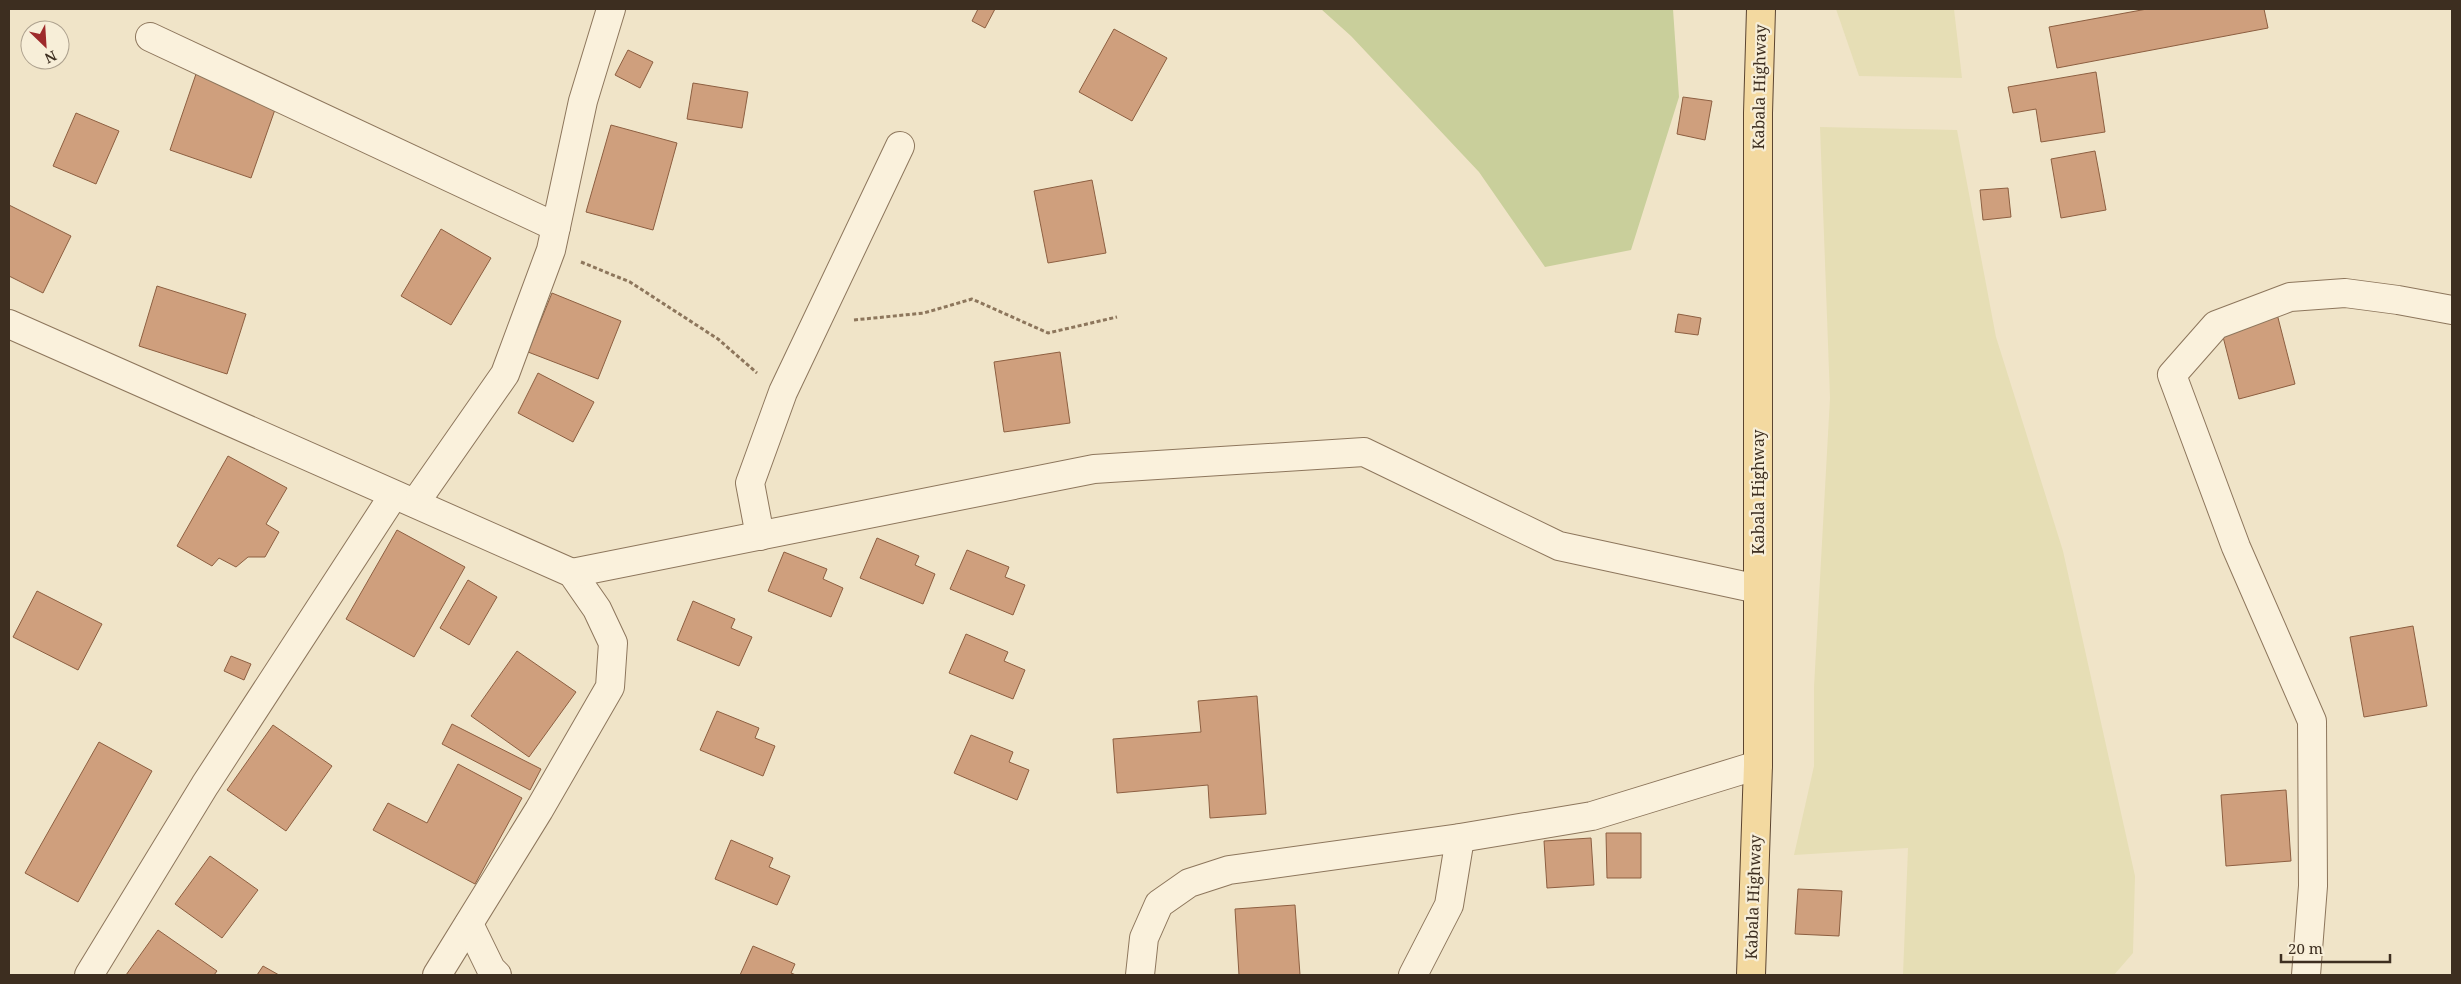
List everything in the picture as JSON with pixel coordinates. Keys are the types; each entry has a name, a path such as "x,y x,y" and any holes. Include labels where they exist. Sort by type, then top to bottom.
{"main road":[{"name":"Kabala Highway","path":"1751,975 1758,765 1758,113 1761,9"}],"street":[{"path":"89,975 204,785 404,500 505,374 553,239 583,101 610,9"},
{"path":"150,37 553,239"},
{"path":"760,536 750,483 784,392 900,146"},
{"path":"2306,975 2314,886 2312,720 2236,547 2172,375 2216,325 2290,298 2345,293 2452,310"},
{"path":"9,324 572,573 597,609 613,643 610,686 538,810 437,975"},
{"path":"572,573 1094,469 1364,452 1560,546 1758,589"},
{"path":"1140,975 1144,938 1159,904 1189,883 1229,870 1460,838 1592,816 1758,765"},
{"path":"1412,975 1449,905 1460,838"},
{"path":"469,924 491,969 497,975"}],"path":[{"path":"553,239 630,282 718,339 749,367 784,392"},
{"path":"816,324 924,313 972,299 1048,334 1117,317"}],"shaded area":[{"path":"1836,9 1954,9 1962,78 1859,76"},
{"path":"1820,127 1957,130 1996,337 2063,551 2135,876 2133,953 2114,975 1903,975 1908,848 1794,855 1814,766 1814,687 1830,398"}],"green space":[{"path":"1321,9 1673,9 1679,97 1631,250 1545,267 1479,172 1351,36"}],"building":[{"path":"978,9 995,9 985,28 972,21"},
{"path":"2147,9 2264,9 2268,28 2057,68 2049,27"},
{"path":"1114,29 1167,58 1132,121 1079,92"},
{"path":"628,50 653,62 640,88 615,75"},
{"path":"2096,72 2105,132 2041,142 2036,109 2013,113 2008,87"},
{"path":"196,74 278,101 251,178 170,150"},
{"path":"693,83 748,92 742,128 687,119"},
{"path":"1683,97 1712,101 1705,140 1677,134"},
{"path":"76,113 119,131 96,184 53,166"},
{"path":"611,125 677,143 653,230 586,212"},
{"path":"2095,151 2106,210 2061,218 2051,159"},
{"path":"1092,180 1106,253 1048,263 1034,191"},
{"path":"2008,188 2011,217 1983,220 1980,190"},
{"path":"9,205 71,236 43,293 9,276"},
{"path":"441,229 491,258 451,325 401,296"},
{"path":"157,286 246,314 227,374 139,346"},
{"path":"552,293 621,321 598,379 528,352"},
{"path":"2276,310 2295,384 2239,399 2220,325"},
{"path":"1678,314 1701,318 1698,335 1675,332"},
{"path":"1060,352 1070,423 1004,432 994,362"},
{"path":"538,373 594,402 573,442 518,413"},
{"path":"228,456 287,488 266,524 279,532 265,557 248,557 236,567 219,558 212,566 177,546"},
{"path":"397,530 465,567 414,657 346,619"},
{"path":"877,538 919,556 915,565 935,574 923,604 860,578"},
{"path":"967,550 1009,567 1005,577 1025,585 1013,615 950,589"},
{"path":"784,552 827,569 823,579 843,588 831,617 768,591"},
{"path":"468,580 497,597 469,645 440,628"},
{"path":"37,591 102,624 78,670 13,637"},
{"path":"693,601 735,619 731,628 752,637 739,666 677,640"},
{"path":"2413,626 2427,706 2364,717 2350,637"},
{"path":"966,634 1008,652 1004,661 1025,670 1013,699 949,673"},
{"path":"517,651 576,692 529,757 471,716"},
{"path":"231,656 251,664 244,680 224,671"},
{"path":"1257,696 1266,814 1210,818 1208,785 1117,793 1113,739 1201,732 1198,701"},
{"path":"717,711 759,728 755,738 775,746 763,776 700,750"},
{"path":"452,724 541,769 530,790 442,744"},
{"path":"273,725 332,766 286,831 227,790"},
{"path":"971,735 1013,752 1009,762 1029,770 1017,800 954,773"},
{"path":"99,742 152,771 78,902 25,873"},
{"path":"458,764 522,798 475,884 373,830 388,803 427,823"},
{"path":"2286,790 2291,861 2226,866 2221,795"},
{"path":"1606,833 1641,833 1641,878 1607,878"},
{"path":"1591,838 1594,885 1547,888 1544,841"},
{"path":"731,840 773,858 769,867 790,876 777,905 715,879"},
{"path":"210,856 258,890 222,938 175,904"},
{"path":"1798,889 1842,891 1839,936 1795,934"},
{"path":"1295,905 1300,975 1239,975 1235,909"},
{"path":"158,930 217,971 214,975 126,975"},
{"path":"753,946 795,964 791,973 796,975 740,975"},
{"path":"263,966 279,975 257,975"}]}
